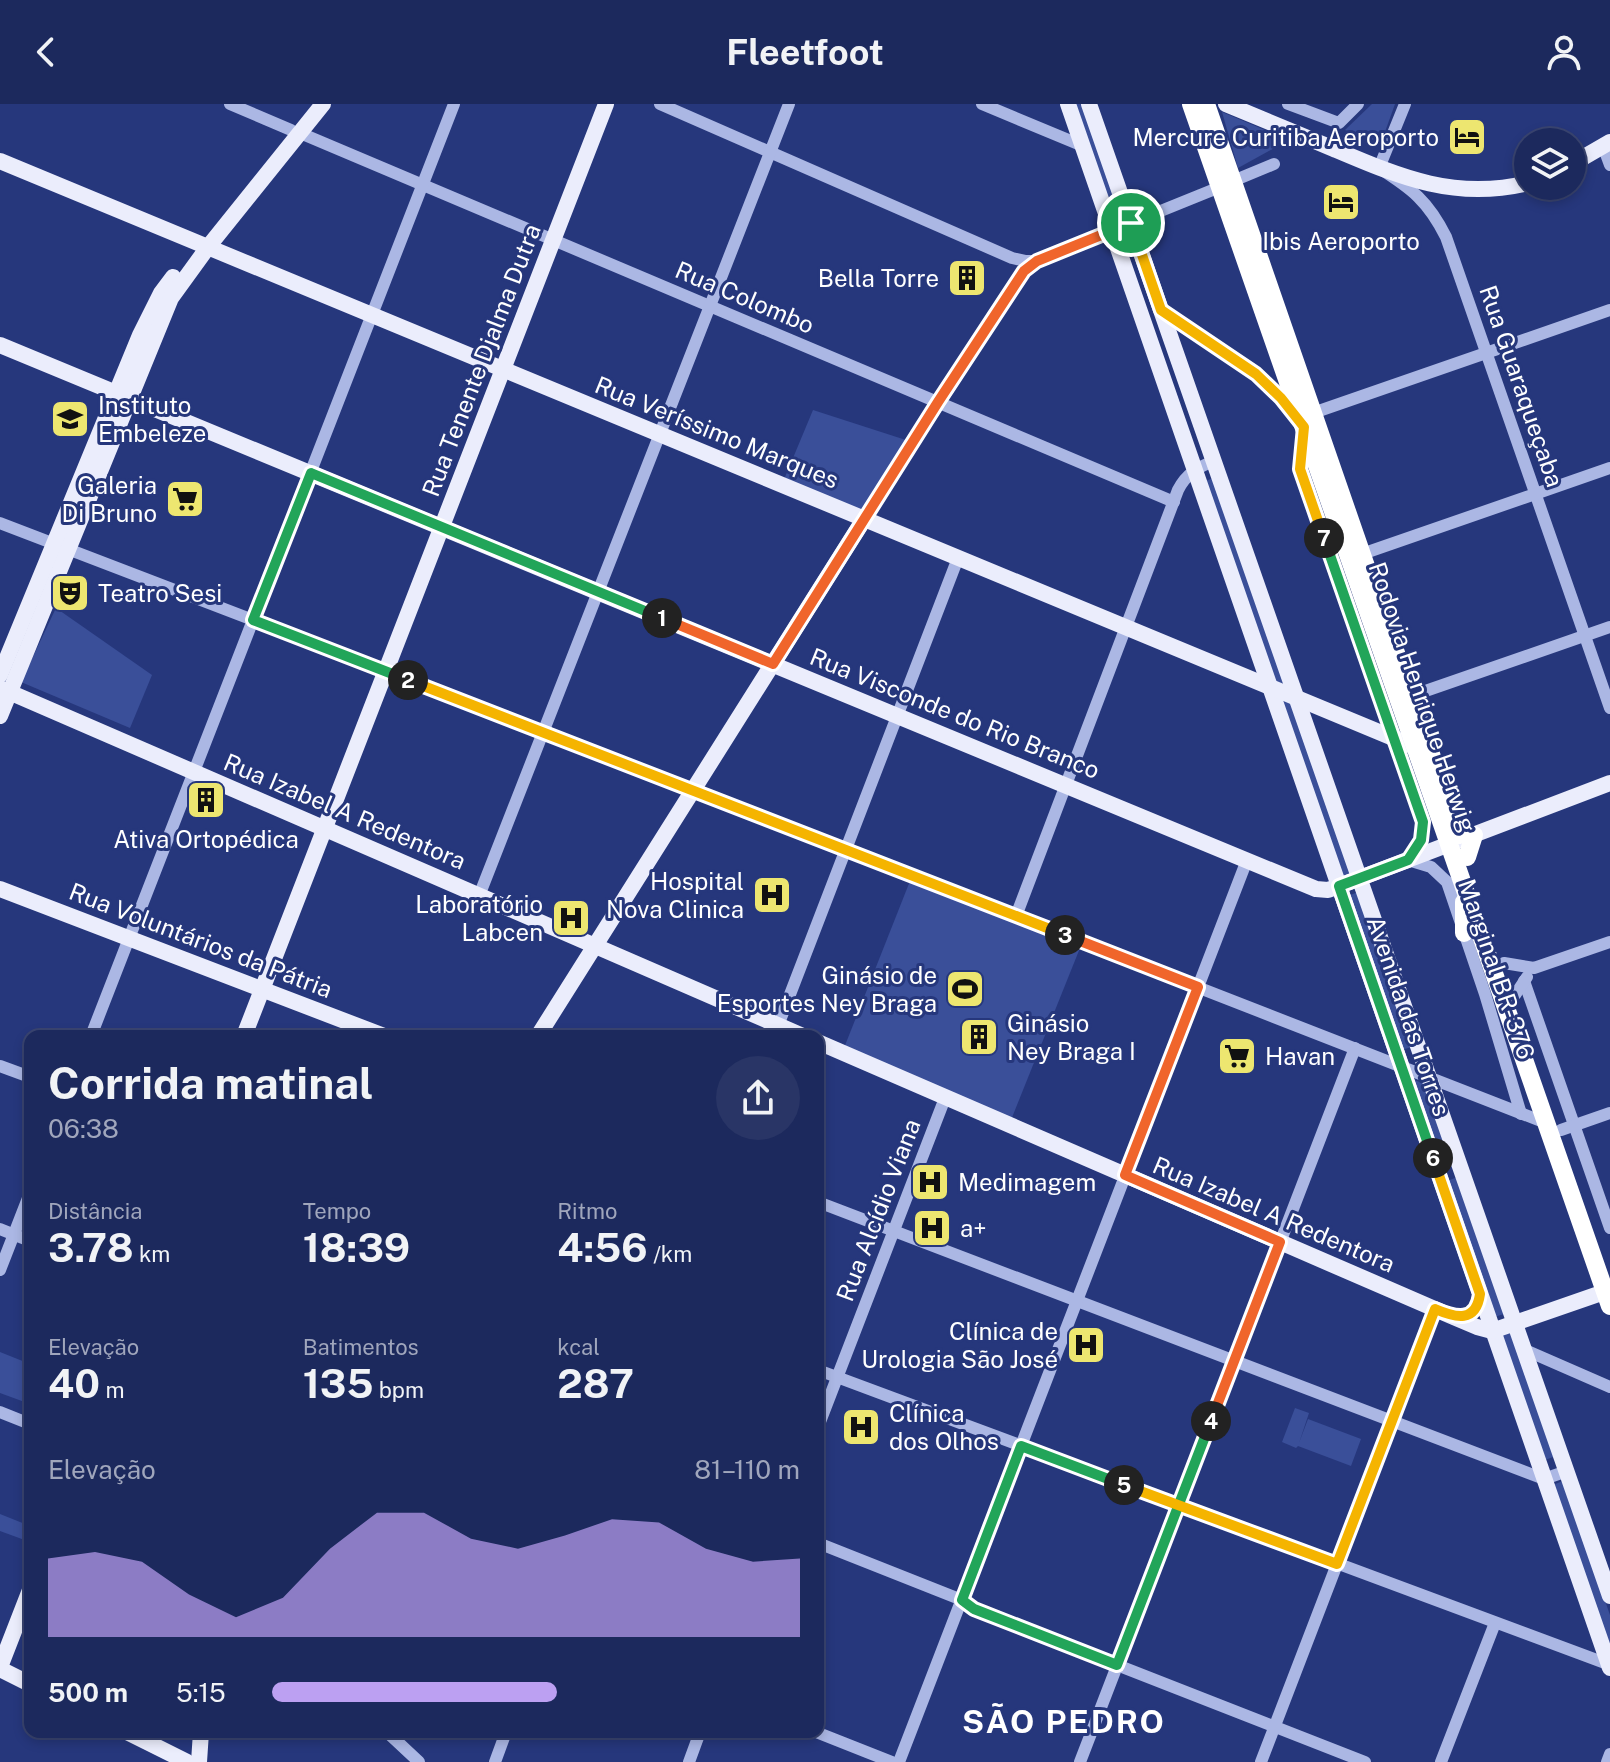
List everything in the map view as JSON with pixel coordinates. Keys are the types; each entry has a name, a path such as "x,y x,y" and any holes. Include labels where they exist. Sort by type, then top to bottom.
{"highway":[{"name":"Rodovia Henrique Herwig","path":"1191,104 1227,184"},
{"name":"Rodovia Henrique Herwig","path":"1206,104 1227,184 1309,420 1415,747 1463,844 1464,887 1561,1126"},
{"name":"Rodovia Henrique Herwig","path":"1309,420 1362,554 1504,963 1519,988 1608,1290"},
{"path":"1464,887 1464,933"}],"main road":[{"path":"295,132 311,104"},
{"path":"0,716 5,690 61,547 124,396 171,298 204,245 295,132 323,104"},
{"name":"Rua Tenente Djalma Dutra","path":"246,1030 606,104"},
{"name":"Avenida das Torres","path":"1068,104 1610,1666"},
{"name":"Avenida das Torres","path":"1089,104 1610,1596"},
{"path":"1226,104 1415,181 1452,189 1514,185"},
{"path":"1586,156 1607,144"},
{"name":"Rua Veríssimo Marques","path":"0,161 1415,747"},
{"name":"Rua Visconde do Rio Branco","path":"0,345 1316,889 1328,890 1408,860 1463,844 1610,783"},
{"path":"542,1030 864,519"},
{"path":"0,675 61,547"},
{"name":"Rua Izabel A Redentora","path":"5,690 595,946 774,1030"},
{"name":"Rua Voluntários da Pátria","path":"0,889 368,1030"},
{"name":"Rua Izabel A Redentora","path":"824,1045 1492,1331"},
{"path":"1439,1176 1447,1166 1454,1165 1460,1169"},
{"path":"1492,1331 1608,1290"},
{"path":"1443,1312 1462,1317 1473,1312 1480,1294"},
{"path":"24,1606 0,1668 24,1681"},
{"path":"139,1738 187,1762"},
{"path":"199,1762 201,1738"}],"street":[{"name":"Rua Colombo","path":"230,104 1174,502"},
{"path":"93,1030 454,104"},
{"path":"660,104 1007,256 1021,261 1040,260"},
{"path":"479,896 789,104"},
{"path":"982,104 1083,146"},
{"path":"1288,104 1339,123 1358,104"},
{"path":"1379,168 1405,104"},
{"path":"1607,144 1610,165"},
{"path":"864,519 1026,269 1040,260 1274,164"},
{"name":"Rua Guaraqueçaba","path":"1379,168 1428,206 1453,255 1610,708"},
{"path":"1007,256 1014,267 1016,283"},
{"path":"1161,310 1256,374 1309,420"},
{"path":"1309,420 1610,310"},
{"path":"1309,420 1300,469 1423,822 1421,840 1408,860"},
{"path":"1016,916 1181,483 1195,469 1214,461"},
{"path":"1362,554 1610,468"},
{"path":"0,523 1521,1114 1561,1126 1610,1113"},
{"path":"776,1030 958,558"},
{"path":"1411,696 1610,627"},
{"path":"899,1762 1247,860"},
{"name":"Marginal BR-376","path":"1408,860 1431,867 1447,882 1521,1114"},
{"path":"1504,963 1534,968 1610,942"},
{"path":"1519,988 1534,968"},
{"path":"1080,1762 1355,1048"},
{"path":"0,1066 24,1075"},
{"name":"Rua Alcídio Viana","path":"824,1412 945,1098"},
{"path":"1561,1126 1610,1228"},
{"path":"824,1204 1544,1479 1567,1471"},
{"path":"0,1270 24,1208"},
{"path":"0,1229 24,1238"},
{"path":"1261,1762 1392,1421 1443,1312"},
{"path":"1525,1350 1610,1387"},
{"path":"824,1373 1610,1666"},
{"path":"1594,1379 1610,1377"},
{"path":"0,1412 24,1422"},
{"path":"824,1545 962,1600 974,1609 1365,1762"},
{"path":"1441,1762 1495,1623"},
{"path":"1586,1657 1598,1650 1600,1640"},
{"path":"824,1735 892,1762"},
{"path":"393,1738 419,1762"},
{"path":"495,1762 504,1738"},
{"path":"689,1762 698,1738"},
{"path":"1607,1762 1610,1754"}],"shaded area":[{"path":"1071,104 1085,104 1124,215 1112,220"},
{"path":"1372,104 1395,104 1381,143 1345,130"},
{"path":"1222,112 1289,140 1238,168"},
{"path":"813,410 909,441 863,514 783,482"},
{"path":"1214,478 1287,685 1273,684 1205,481"},
{"path":"56,608 152,675 130,728 21,682"},
{"path":"1279,699 1294,702 1354,874 1340,879"},
{"name":"Ginásio de Esportes Ney Braga","path":"910,881 1080,948 1011,1120 844,1048"},
{"path":"1358,892 1412,1047 1401,1050 1348,896"},
{"path":"1409,1078 1425,1084 1450,1158 1438,1163"},
{"path":"1458,1177 1504,1314 1491,1318 1444,1182"},
{"path":"1511,1330 1556,1456 1542,1461 1498,1332"},
{"path":"0,1352 24,1362 24,1402 0,1393"},
{"path":"1295,1408 1309,1413 1299,1443 1308,1419 1361,1439 1351,1466 1282,1442"},
{"path":"1563,1481 1610,1615 1610,1650 1550,1486"},
{"path":"0,1514 24,1524 24,1540 0,1531"}],"place":[{"name":"Mercure Curitiba Aeroporto","path":"1467,137"},
{"name":"Ibis Aeroporto","path":"1341,202"},
{"name":"Bella Torre","path":"967,278"},
{"name":"Instituto Embeleze","path":"70,419"},
{"name":"Galeria Di Bruno","path":"185,499"},
{"name":"Teatro Sesi","path":"70,593"},
{"name":"Ativa Ortopédica","path":"206,800"},
{"name":"Hospital Nova Clinica","path":"772,895"},
{"name":"Laboratório Labcen","path":"571,918"},
{"name":"Ginásio de Esportes Ney Braga","path":"965,989"},
{"name":"Ginásio Ney Braga I","path":"979,1037"},
{"name":"Havan","path":"1237,1056"},
{"name":"Medimagem","path":"930,1182"},
{"name":"a+","path":"932,1228"},
{"name":"Clínica de Urologia São José","path":"1086,1345"},
{"name":"Clínica dos Olhos","path":"861,1427"}],"district":[{"name":"SÃO PEDRO","path":"1064,1721"}],"route":[{"path":"1131,223 1037,261 1024,271 773,664 311,473 253,620 1198,987 1125,1175 1280,1242 1184,1493 1179,1505 1175,1515 1117,1665 974,1609 962,1600 1021,1446 1031,1450 1099,1475 1168,1501 1179,1505 1337,1564 1435,1309 1462,1317 1473,1312 1480,1294 1339,886 1408,860 1421,840 1423,822 1300,469 1304,427 1281,398 1256,374 1161,310 1131,223"}]}
